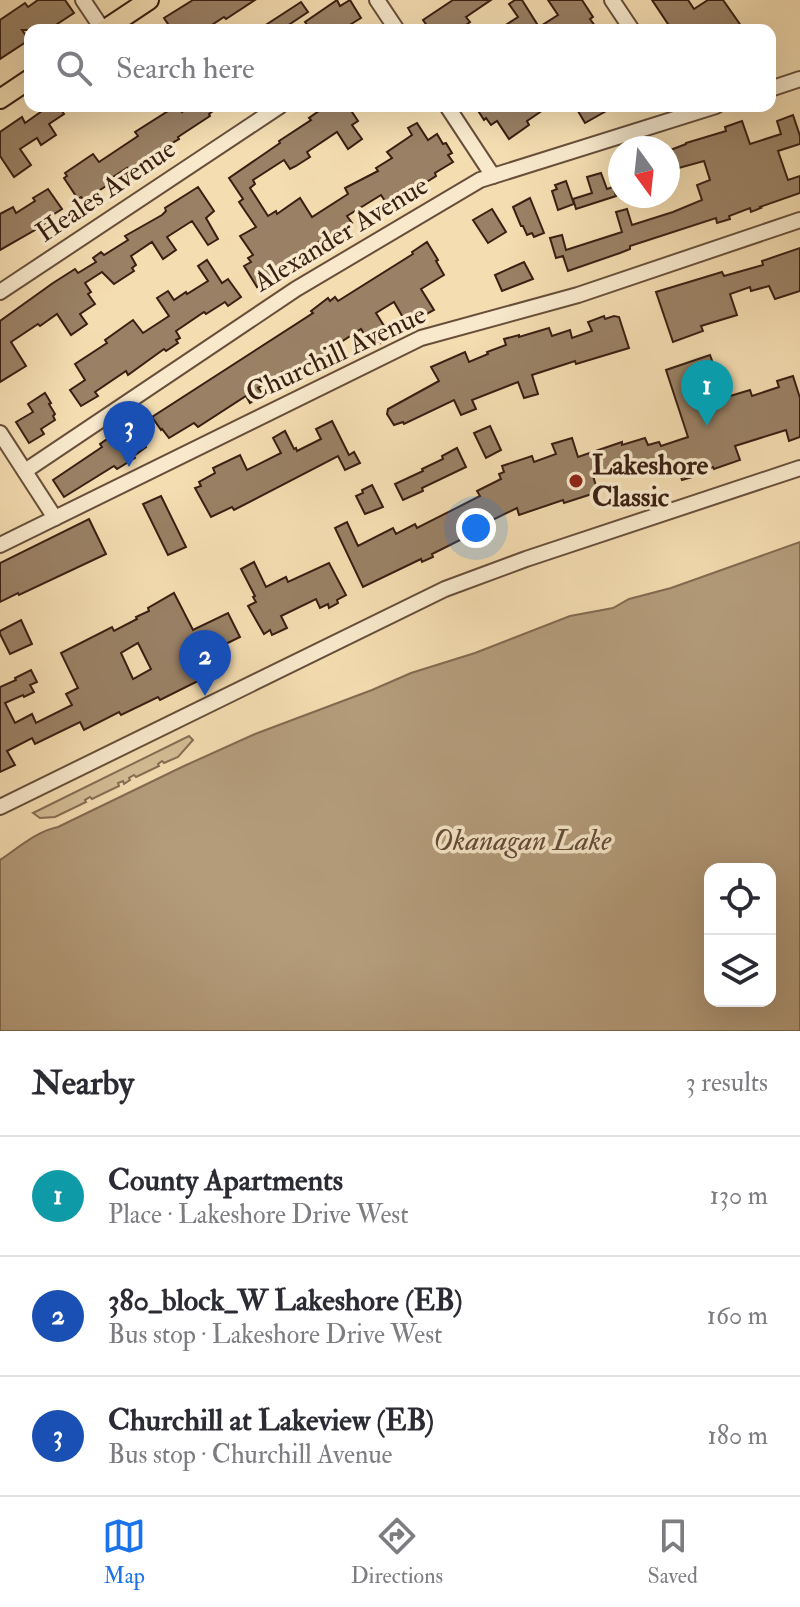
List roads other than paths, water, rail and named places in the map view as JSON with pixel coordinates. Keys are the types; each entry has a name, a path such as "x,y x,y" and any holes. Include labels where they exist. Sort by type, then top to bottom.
{"main road":[{"path":"112,24 149,0"},
{"path":"0,99 24,83"}],"street":[{"path":"83,0 99,24"},
{"path":"377,0 392,24"},
{"path":"612,0 628,24"},
{"path":"776,87 800,79"},
{"name":"Heales Avenue","path":"0,292 271,112"},
{"path":"451,112 493,176"},
{"name":"Alexander Avenue","path":"25,471 296,289 480,180 679,112"},
{"name":"Churchill Avenue","path":"0,545 421,338 578,295 800,220"},
{"path":"0,433 55,518"},
{"path":"0,807 445,589 800,468"}],"water":[{"name":"Okanagan Lake","path":"800,542 800,1031 0,1031 0,860 28,840 255,734 411,673 475,653 570,616 613,608 629,599 671,588"}],"place":[{"name":"County Apartments","path":"707,426"},
{"name":"Churchill at Lakeview (EB)","path":"129,467"},
{"name":"Lakeshore Classic","path":"576,481"},
{"name":"380_block_W Lakeshore (EB)","path":"205,696"}]}
